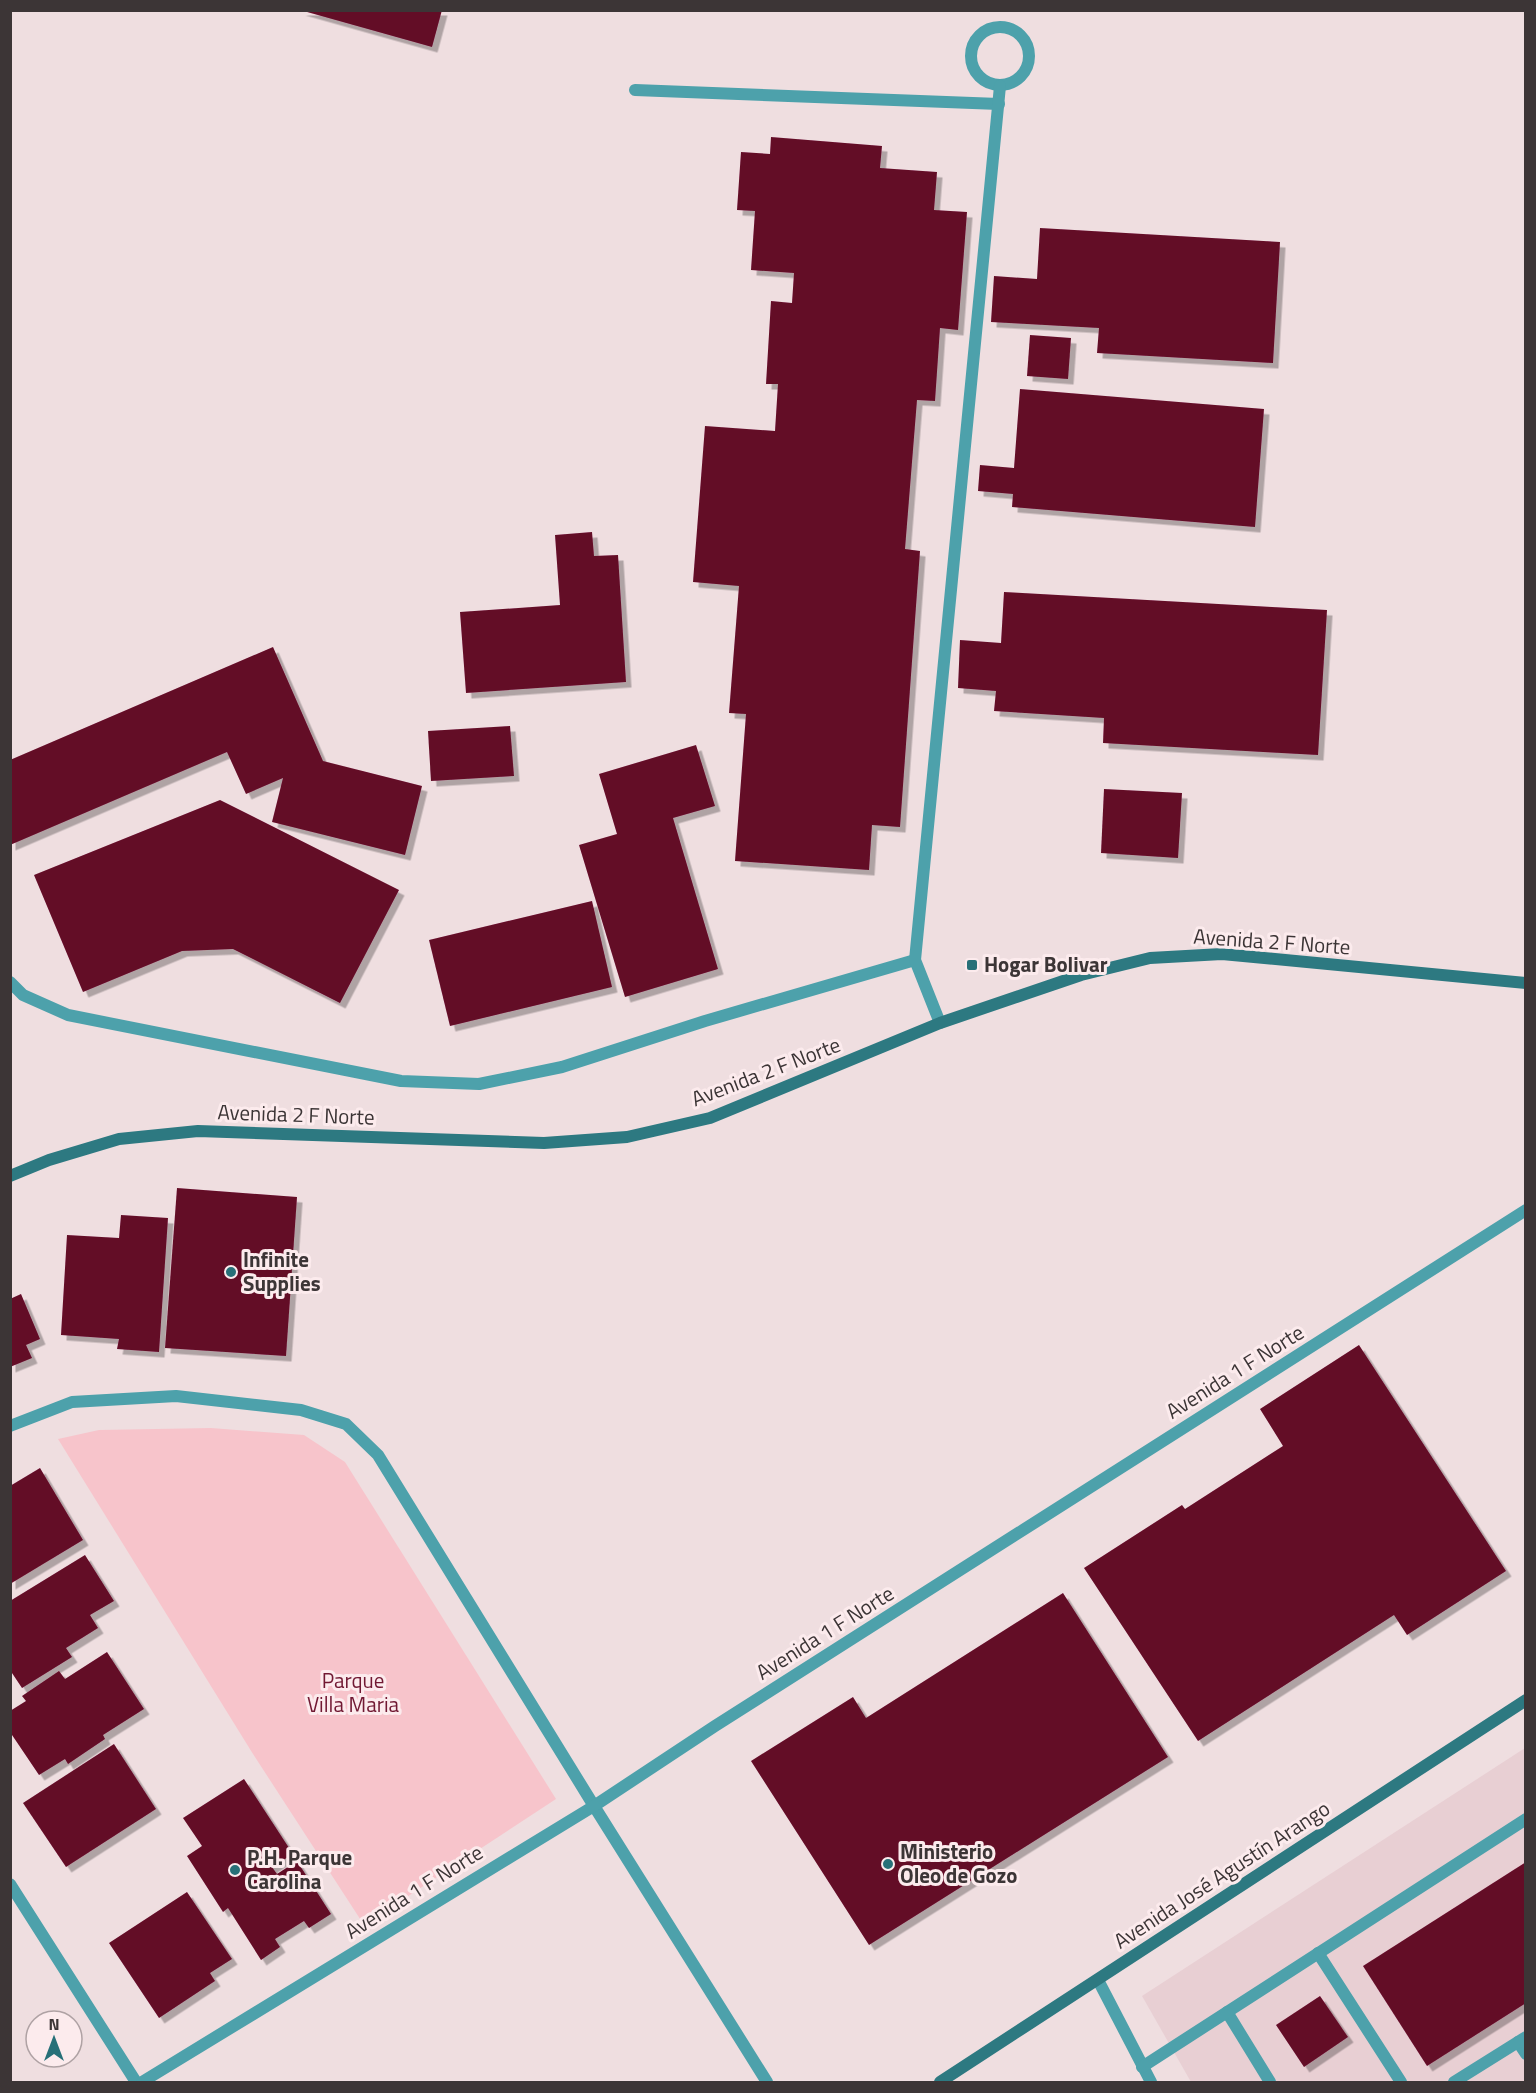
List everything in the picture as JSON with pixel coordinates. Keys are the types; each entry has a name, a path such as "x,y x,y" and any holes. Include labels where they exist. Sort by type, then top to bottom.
{"street":[{"path":"994,27 1008,28 1021,34 1028,46 1030,60 1025,73 1014,83 1000,86 987,82 976,73 970,60 972,45 981,34 994,27"},
{"path":"940,1023 915,960 1000,86"},
{"path":"635,90 999,104"},
{"name":"Avenida 2 F Norte","path":"10,1176 49,1160 119,1139 198,1131 544,1143 627,1137 710,1118 940,1023 1081,975 1150,958 1222,954 1526,983"},
{"path":"10,982 23,995 68,1015 401,1082 479,1084 562,1067 705,1021 915,960"},
{"name":"Avenida 1 F Norte","path":"142,2082 594,1806 1526,1210"},
{"path":"10,1426 72,1402 176,1396 301,1410 345,1424 378,1455 767,2082"},
{"name":"Avenida José Agustín Arango","path":"940,2082 1526,1700"},
{"path":"1142,2067 1526,1819"},
{"path":"10,1884 136,2082"},
{"path":"1318,1953 1401,2082"},
{"path":"1098,1980 1151,2082"},
{"path":"1227,2012 1270,2082"},
{"path":"1454,2082 1522,2040 1526,2054"}],"shaded area":[{"path":"1525,1748 1525,2082 1191,2082 1142,1996"}],"green space":[{"name":"Parque Villa Maria","path":"211,1428 304,1435 345,1462 556,1799 364,1925 253,1754 58,1439 99,1430"}],"building":[{"path":"300,10 442,10 432,47"},
{"path":"771,137 882,146 880,168 937,172 934,210 967,212 958,330 940,328 935,401 917,400 905,549 920,551 900,827 872,825 869,870 735,861 746,714 729,713 739,586 693,582 705,426 775,431 778,384 766,384 771,301 792,303 794,273 751,270 755,211 737,210 741,152 770,154"},
{"path":"1040,228 1280,242 1273,363 1097,353 1099,328 991,322 994,276 1037,279"},
{"path":"1030,335 1071,338 1068,379 1027,376"},
{"path":"1020,389 1264,409 1255,527 1012,507 1013,494 978,491 980,465 1014,468"},
{"path":"592,532 594,556 618,555 626,682 466,693 460,612 560,605 555,535"},
{"path":"1004,592 1327,610 1318,755 1103,743 1104,718 994,711 996,691 958,688 960,640 1001,643"},
{"path":"273,647 323,761 422,786 405,855 272,822 283,778 246,794 227,752 10,845 10,760"},
{"path":"510,726 514,776 431,781 428,731"},
{"path":"696,745 715,806 673,818 718,969 625,997 579,845 617,834 599,774"},
{"path":"1104,789 1182,793 1178,858 1101,853"},
{"path":"220,800 399,890 340,1003 233,949 182,951 83,992 34,875"},
{"path":"592,901 612,987 450,1026 429,940"},
{"name":"Infinite Supplies","path":"177,1188 297,1197 286,1356 165,1348"},
{"path":"121,1215 168,1218 159,1352 117,1349 119,1339 61,1335 67,1235 119,1238"},
{"path":"21,1294 40,1339 26,1345 32,1358 10,1367 10,1299"},
{"path":"1359,1345 1506,1571 1407,1635 1394,1615 1198,1741 1084,1568 1182,1505 1185,1509 1283,1446 1260,1409"},
{"path":"40,1468 83,1540 10,1584 10,1486"},
{"path":"85,1555 114,1601 90,1615 98,1628 66,1648 72,1657 22,1688 10,1670 10,1601"},
{"path":"1063,1593 1168,1757 869,1945 751,1761 853,1697 866,1718"},
{"path":"107,1652 144,1709 103,1735 105,1739 68,1764 65,1759 39,1775 10,1732 10,1711 26,1701 22,1696 59,1671 65,1679"},
{"path":"114,1744 156,1809 66,1867 23,1803"},
{"name":"P.H. Parque Carolina","path":"244,1779 293,1854 272,1867 277,1874 297,1861 331,1914 309,1928 304,1921 275,1939 280,1947 261,1960 228,1908 223,1912 187,1856 202,1846 183,1818"},
{"path":"1526,1862 1526,2003 1427,2066 1363,1966"},
{"path":"187,1892 232,1959 210,1973 215,1981 159,2018 109,1943"},
{"path":"1320,1996 1348,2037 1304,2067 1276,2025"}],"place":[{"name":"Hogar Bolivar","path":"972,965"},
{"name":"Infinite Supplies","path":"231,1272"},
{"name":"Ministerio Oleo de Gozo","path":"888,1864"},
{"name":"P.H. Parque Carolina","path":"235,1870"}]}
